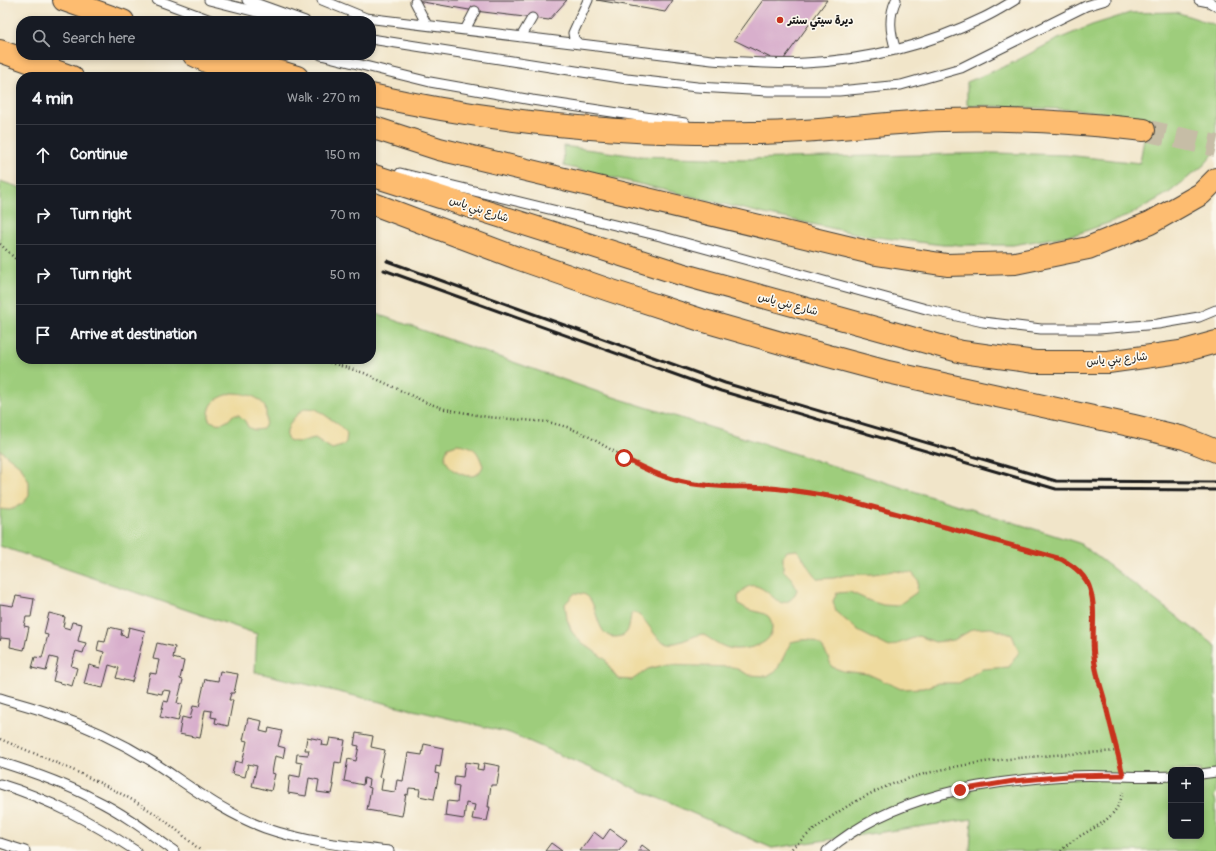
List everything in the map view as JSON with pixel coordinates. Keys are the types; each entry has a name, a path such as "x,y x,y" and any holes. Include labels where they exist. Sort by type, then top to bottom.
{"main road":[{"path":"64,0 109,16"},
{"path":"0,51 16,57"},
{"path":"25,60 58,72"},
{"path":"204,60 230,72"},
{"path":"241,60 280,72"},
{"path":"376,96 478,116 550,125 694,134 820,130 940,120 1008,119 1076,122 1144,130"},
{"path":"376,129 439,149 824,242 876,254 947,266 1015,263 1088,248 1150,223 1201,194 1216,179"},
{"name":"شارع بني ياس","path":"384,172 681,274 962,352 1035,362 1108,362 1180,352 1216,342"},
{"path":"376,205 517,258 609,290 730,329 795,348 888,372 1184,438 1216,451"}],"lane":[{"path":"157,0 200,16"},
{"path":"209,0 273,16"},
{"path":"247,0 291,16"},
{"path":"322,0 361,16"},
{"path":"579,44 574,39 572,33 588,0"},
{"path":"896,0 892,8 890,22 891,37 896,50"},
{"path":"376,19 712,60 759,63 805,63 851,59 896,50 941,36 984,18 1015,0"},
{"path":"376,40 627,79 698,87 768,91 839,91 901,85 961,68 1086,6 1106,0"},
{"path":"1199,0 1209,2 1216,6"},
{"path":"415,2 427,25"},
{"path":"465,30 475,11"},
{"path":"521,37 532,18"},
{"path":"341,60 430,82 532,100 753,133"},
{"path":"384,172 660,236 926,309 983,322 1041,329 1099,329 1158,324 1199,317 1216,310"},
{"path":"0,698 50,713 102,734 152,762 199,794 230,812 264,827 306,840 334,845 389,851"},
{"path":"0,762 46,777 94,798 139,825 174,851"},
{"path":"1204,774 1216,772"},
{"path":"827,851 836,843 875,819 916,801 952,792 1014,781 1068,776 1168,776"},
{"path":"0,784 59,806 100,827 136,851"},
{"path":"0,842 25,851"}],"path":[{"path":"0,244 16,259"},
{"path":"334,364 364,373 425,402 445,409 487,417 548,422 567,427 586,435 644,469 666,478 689,483 778,489 840,498 1061,559 1070,564 1085,579 1090,588 1092,599 1094,662 1123,775 1124,788 1121,801 1115,812 1106,821 1084,832 1061,851"}],"green space":[{"path":"1176,12 1216,25 1216,151 1204,165 1170,192 1128,216 1077,234 1013,245 943,245 868,236 765,214 564,166 563,146 637,156 745,159 995,153 1066,155 1140,163 1147,119 1082,110 967,105 967,82 1008,65 1056,40 1092,25 1130,13"},
{"path":"0,181 16,186 16,364 376,364 376,314 604,394 1079,543 1216,646 1216,793 1214,796 1216,802 1216,851 970,851 972,819 772,848 510,733 255,672 257,634 0,546"}],"sand":[{"path":"231,393 250,395 264,405 266,410 266,422 263,429 254,430 248,427 239,415 233,415 231,418 222,423 216,423 209,420 210,409 214,402 217,399"},
{"path":"305,408 316,409 338,424 347,433 346,442 342,446 332,449 315,438 301,442 295,442 287,439 289,425"},
{"path":"457,444 468,446 477,453 483,466 478,473 473,476 462,475 452,469 446,461 445,456 448,447"},
{"path":"0,450 21,467 29,482 29,496 22,504 10,510 0,509"},
{"path":"797,550 818,579 894,571 912,573 918,580 917,592 897,606 883,605 850,592 837,593 833,601 836,612 860,632 889,647 919,636 935,642 954,640 973,629 991,628 1012,635 1019,652 1009,667 982,669 959,683 938,683 923,688 901,689 868,674 843,671 832,667 826,652 822,647 818,643 808,640 791,642 777,670 767,676 749,675 733,667 664,665 648,669 632,680 618,679 605,659 580,641 572,632 567,619 565,604 575,593 586,595 589,598 601,628 609,636 622,636 628,631 632,612 643,619 656,636 668,643 679,642 702,634 727,648 736,649 753,647 764,642 771,634 771,621 768,616 749,610 739,604 738,597 743,590 753,586 764,590 780,603 791,600 797,590 792,579 783,570 783,557 787,551"}],"building":[{"path":"411,0 567,0 549,20 475,11"},
{"path":"597,0 673,0 665,12"},
{"name":"ديرة سيتي سنتر","path":"763,0 827,0 781,63 734,40"},
{"path":"16,596 34,599 31,617 26,617 24,626 29,627 24,650 10,647 11,639 1,638 0,641 0,604 13,606"},
{"path":"49,613 65,617 63,627 70,629 72,622 82,624 78,641 86,643 83,653 76,651 71,666 77,668 72,686 53,681 58,659 50,657 46,671 32,668 35,657 42,658 48,635 44,634"},
{"path":"109,627 122,630 121,635 127,637 129,627 145,631 132,682 116,678 119,668 109,665 103,688 84,684 89,665 100,668 104,652 97,650 99,641 105,642"},
{"path":"157,643 175,647 173,658 184,661 180,679 183,680 177,703 182,705 178,721 160,717 164,701 168,702 171,691 163,690 162,694 146,691 150,673 156,674 159,660 153,659"},
{"path":"220,671 238,674 234,693 231,693 229,700 233,700 228,726 215,723 216,718 211,717 212,711 205,710 200,738 179,734 182,717 190,719 193,706 199,707 205,679 218,681"},
{"path":"248,718 262,721 260,731 268,733 269,728 282,731 278,746 285,748 283,758 275,756 272,773 275,774 271,791 252,786 257,766 248,764 245,777 232,774 235,761 242,763 247,741 243,740"},
{"path":"356,733 373,736 371,747 385,750 379,777 383,778 381,790 395,792 397,780 403,781 408,753 422,755 424,744 443,748 440,767 436,766 435,773 439,774 434,799 419,796 420,789 409,788 408,795 406,794 402,816 367,810 371,788 368,787 369,780 364,778 363,785 344,781 348,759 356,761 359,746 354,745"},
{"path":"307,737 322,740 321,745 328,746 330,738 345,740 341,763 335,762 332,794 317,792 319,780 309,778 306,796 288,793 290,775 300,777 302,763 296,762 297,754 308,755 309,750 305,750"},
{"path":"465,762 478,764 477,769 483,770 484,763 500,766 497,785 491,785 488,807 490,807 487,821 472,819 475,805 466,803 464,819 445,816 447,801 457,802 459,786 454,785 455,776 463,777"},
{"path":"610,829 627,841 619,851 580,851 594,832 603,839"},
{"path":"551,843 562,851 545,851"},
{"path":"642,845 650,851 638,851"}],"tunnel":[{"path":"1144,130 1216,146"}],"railway":[{"path":"387,261 725,383 1056,481 1216,482"},
{"path":"384,270 721,391 1056,489 1216,490"}],"place":[{"name":"ديرة سيتي سنتر","path":"780,20"}],"route":[{"path":"624,458 644,469 666,478 689,483 771,488 840,498 1061,559 1079,571 1090,588 1093,609 1093,656 1123,775 1068,776 1014,781 960,790"}]}
